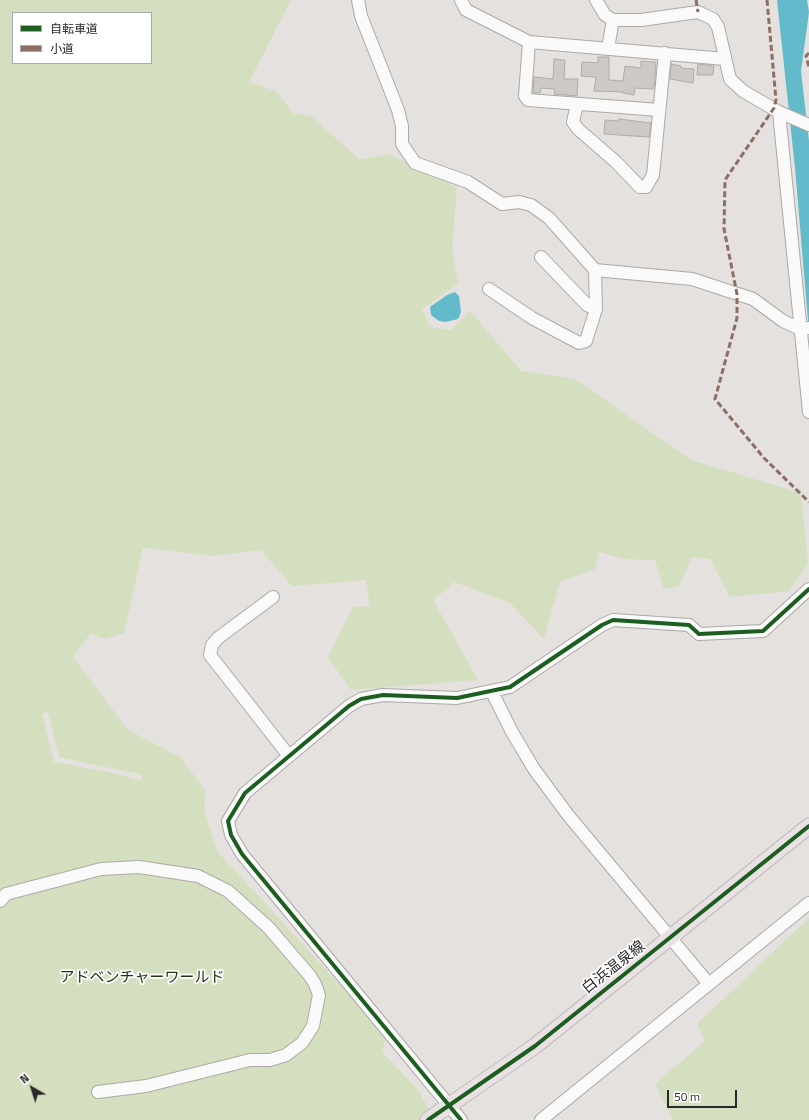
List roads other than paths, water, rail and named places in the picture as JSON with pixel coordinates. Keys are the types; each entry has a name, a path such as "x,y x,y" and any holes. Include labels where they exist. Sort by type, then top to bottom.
{"main road":[{"name":"白浜温泉線","path":"428,1120 535,1046 809,826"}],"street":[{"path":"359,0 361,16 398,110 402,126 402,144 415,163 468,182 502,204 519,202 531,204 549,218 595,270 596,310 586,341 579,343 532,318 488,289"},
{"path":"461,0 466,10 528,42 725,59"},
{"path":"596,0 605,15 613,20 642,20 702,13 713,19 718,27 730,79 743,91 779,112 809,125"},
{"path":"608,48 613,20"},
{"path":"528,42 525,96 528,100 659,110"},
{"path":"577,104 573,122 578,129 616,162 640,187 646,187 653,175 665,53"},
{"path":"779,112 804,329 809,412"},
{"path":"541,257 587,305 596,310"},
{"path":"595,270 692,279 752,299 783,321 804,329"},
{"path":"461,1120 242,854 231,835 228,821 245,793 349,706 361,699 382,695 457,698 492,692 510,687 602,625 613,620 689,625 699,634 763,631 809,589"},
{"path":"273,597 218,638 212,645 210,655 289,756"},
{"path":"492,692 512,732 568,815 709,984"},
{"path":"0,901 6,894 101,870 139,867 198,876 228,891 269,928 310,976 315,984 319,995 313,1026 302,1043 286,1055 270,1060 250,1060 146,1086 98,1092"},
{"path":"541,1120 809,902"}],"water":[{"path":"777,0 807,0 809,12 801,71 809,141 809,332 795,168"},
{"path":"455,292 459,296 461,312 458,319 445,322 439,321 431,315 430,307 447,295"}],"park label":[{"name":"アドベンチャーワールド","path":"142,978"}]}
